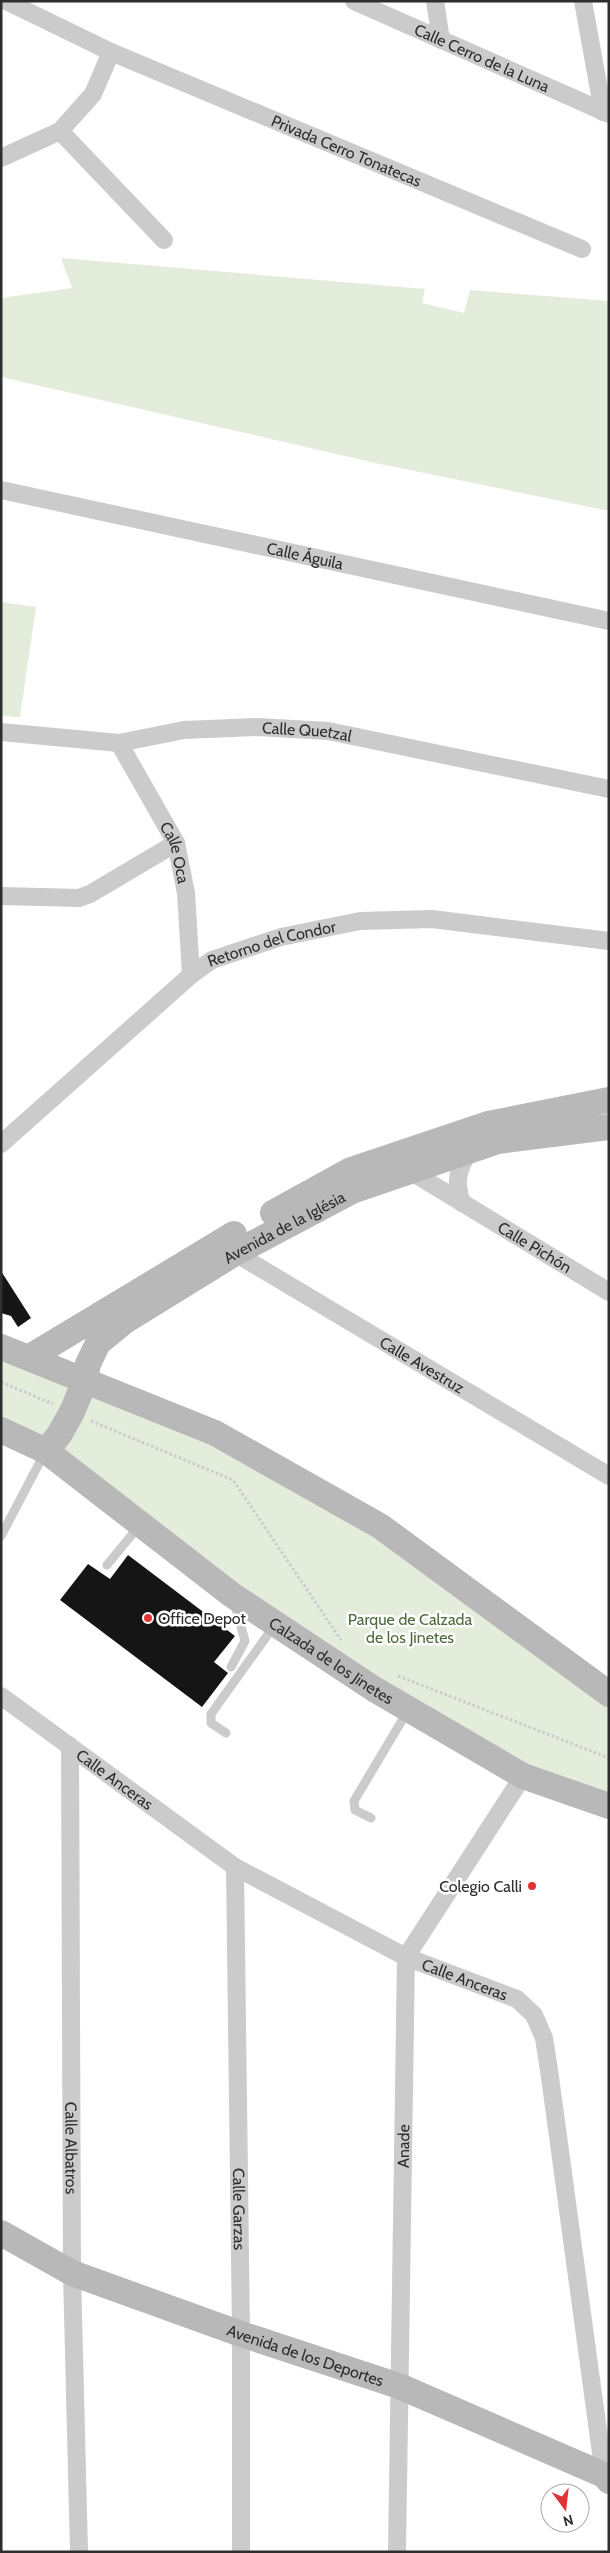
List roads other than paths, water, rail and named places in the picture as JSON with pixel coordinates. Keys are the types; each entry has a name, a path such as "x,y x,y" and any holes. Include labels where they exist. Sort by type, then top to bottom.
{"street":[{"name":"Privada Cerro Tonatecas","path":"6,1 111,52 582,249"},
{"name":"Calle Cerro de la Luna","path":"354,1 606,113"},
{"path":"435,1 441,40"},
{"path":"583,1 606,113"},
{"path":"1,158 60,131 93,94 111,52"},
{"path":"60,131 164,240"},
{"name":"Calle Águila","path":"1,490 609,621"},
{"name":"Calle Quetzal","path":"1,732 119,743 184,730 258,727 328,731 609,789"},
{"name":"Calle Oca","path":"119,743 176,843 186,893 191,974"},
{"path":"1,896 79,898 90,894 176,843"},
{"name":"Retorno del Condor","path":"1,1144 191,974 212,960 281,937 360,921 432,919 609,941"},
{"name":"Avenida de la Iglésia","path":"30,1357 198,1254 351,1170 488,1124 609,1100"},
{"name":"Avenida de la Iglésia","path":"46,1451 60,1435 72,1412 86,1381 88,1364 98,1343 125,1321 236,1253 352,1191 470,1150 498,1141 609,1126"},
{"path":"462,1202 456,1178 460,1165 470,1150"},
{"name":"Calle Pichón","path":"410,1171 609,1292"},
{"name":"Calle Avestruz","path":"236,1253 609,1476"},
{"path":"1,1347 215,1432 380,1526 609,1694"},
{"name":"Calzada de los Jinetes","path":"1,1430 46,1451 232,1595 374,1690 523,1776 609,1806"},
{"name":"Calle Anceras","path":"1,1696 235,1867 406,1957 517,1999 534,2015 544,2038 606,2478"},
{"name":"Calle Albatros","path":"70,1746 72,2273 79,2552"},
{"path":"406,1957 523,1776"},
{"name":"Calle Garzas","path":"235,1867 241,2334 241,2552"},
{"name":"Anade","path":"397,2552 406,1957"},
{"name":"Avenida de los Deportes","path":"1,2233 72,2273 241,2334 399,2386 606,2478"}],"lane":[{"path":"1,1536 46,1451"},
{"path":"107,1565 141,1524"},
{"path":"231,1667 245,1641 232,1595"},
{"path":"226,1733 211,1723 211,1714 276,1624"},
{"path":"370,1818 355,1810 354,1800 408,1710"}],"place":[{"name":"Office Depot","path":"148,1618"},
{"name":"Colegio Calli","path":"532,1886"}],"park label":[{"name":"Parque de Calzada de los Jinetes","path":"410,1628"}]}
